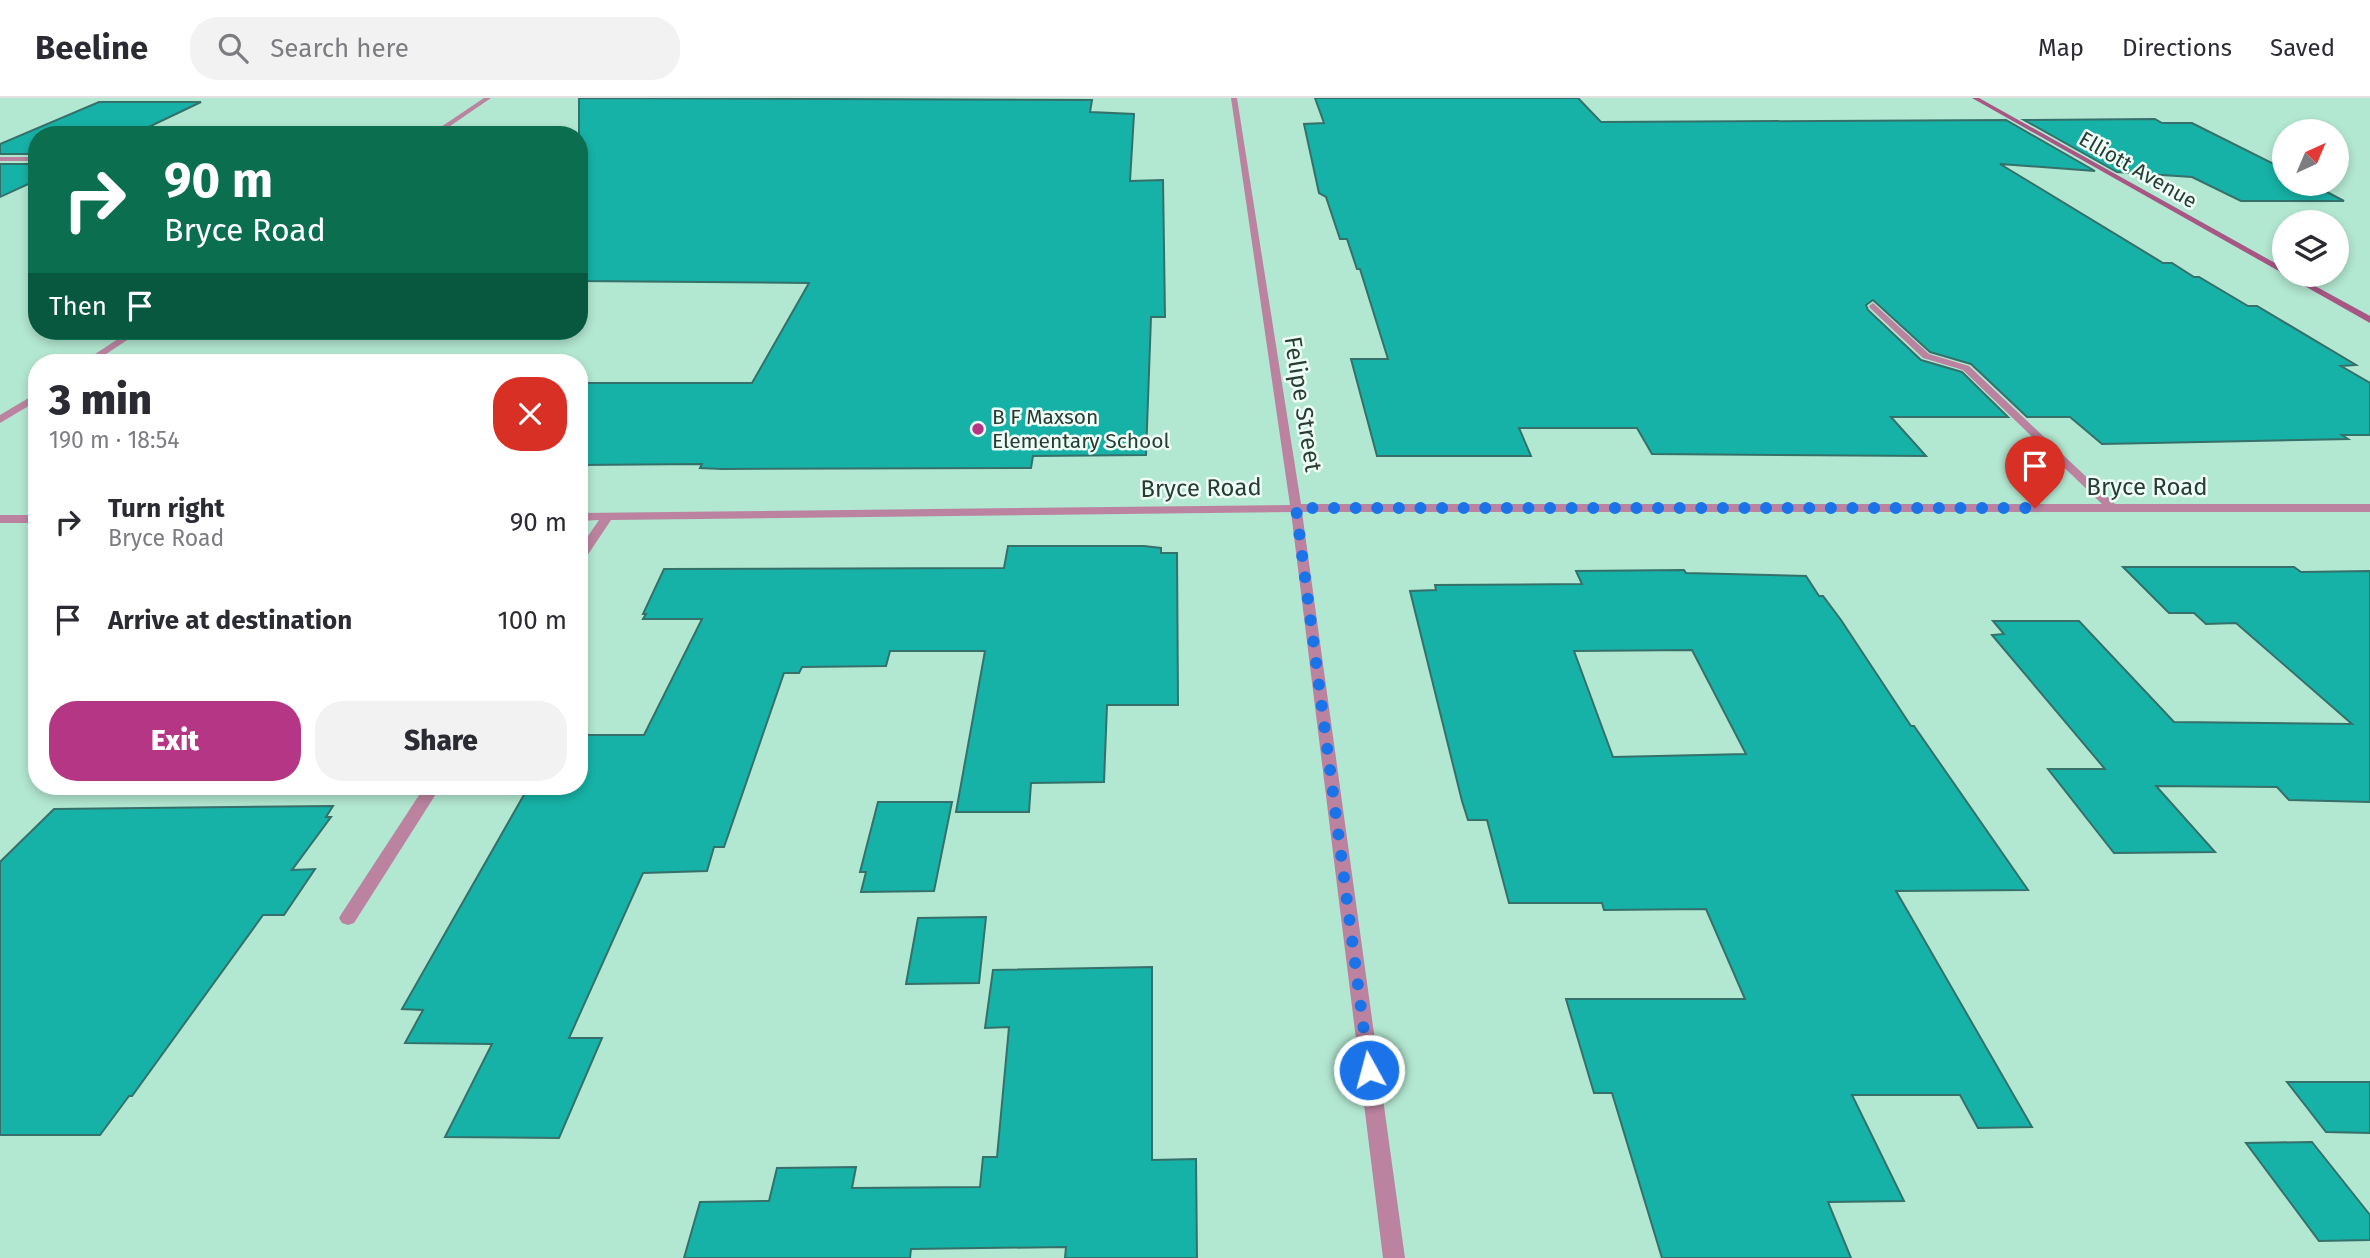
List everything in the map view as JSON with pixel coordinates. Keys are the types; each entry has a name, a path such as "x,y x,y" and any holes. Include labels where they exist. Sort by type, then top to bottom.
{"street":[{"path":"446,126 488,98"},
{"name":"Felipe Street","path":"1234,98 1296,508 1394,1258"},
{"name":"Elliott Avenue","path":"1975,98 2272,265"},
{"path":"0,159 28,159"},
{"path":"2311,287 2370,320"},
{"path":"1873,306 1926,356 1966,368 2112,508"},
{"path":"100,354 122,340"},
{"path":"0,420 28,402"},
{"name":"Bryce Road","path":"588,517 1296,508 2370,508"},
{"path":"588,546 607,517"},
{"path":"0,519 28,519"},
{"path":"348,918 427,795"}],"building":[{"path":"579,98 1092,100 1090,112 1134,114 1130,181 1163,180 1165,317 1151,317 1146,455 1033,456 1031,468 722,469 700,468 702,464 588,465 588,383 752,383 809,283 588,281 588,126 579,126"},
{"path":"1315,98 1578,98 1601,122 2006,120 2095,171 2000,164 2163,263 2172,263 2248,306 2257,306 2356,365 2341,366 2370,383 2370,435 2342,435 2348,439 2102,444 2070,417 2027,417 1971,364 1930,352 1873,300 1866,305 1868,310 1921,360 1962,372 2008,417 1891,417 1926,456 1652,454 1637,428 1519,428 1531,456 1377,456 1351,359 1388,359 1360,269 1357,269 1347,239 1340,239 1326,197 1319,193 1304,124 1324,123"},
{"path":"99,102 201,102 151,126 42,126"},
{"path":"2155,119 2162,123 2192,123 2272,163 2272,196 2335,196 2344,201 2241,201 2192,177 2117,172 2024,120"},
{"path":"28,132 28,154 0,154 0,144"},
{"path":"0,164 28,164 28,184 0,197"},
{"path":"1008,546 1144,546 1161,548 1161,553 1177,553 1178,705 1107,705 1104,782 1031,783 1029,812 956,812 985,651 890,651 886,666 802,667 799,673 784,673 724,847 714,847 707,871 643,873 569,1038 602,1038 559,1138 445,1137 492,1044 405,1043 423,1010 402,1009 524,795 588,795 588,735 644,735 702,619 643,619 664,569 1004,568"},
{"path":"2123,567 2294,567 2301,572 2370,571 2370,802 2289,800 2277,787 2156,786 2215,852 2114,853 2048,769 2105,769 1992,635 2004,634 1993,621 2079,621 2174,722 2352,724 2236,623 2206,624 2194,613 2169,613"},
{"path":"1684,570 1686,573 1806,576 1819,596 1823,596 1841,620 1911,726 1914,726 2028,890 1896,891 2032,1127 1978,1128 1960,1095 1852,1095 1904,1201 1828,1202 1851,1258 1662,1258 1612,1093 1594,1093 1566,999 1745,999 1706,909 1604,910 1602,903 1509,903 1487,820 1468,820 1410,591 1436,590 1435,585 1582,584 1576,571","holes":["1692,650 1746,754 1613,757 1574,651"]},
{"path":"878,802 952,802 934,891 861,892 866,872 860,872"},
{"path":"333,806 326,817 331,817 292,870 315,869 284,915 263,915 132,1096 129,1096 100,1135 0,1135 0,862 54,809"},
{"path":"986,917 979,983 906,984 918,918"},
{"path":"1152,967 1152,1160 1196,1159 1197,1258 1065,1258 1066,1247 911,1249 910,1258 684,1258 700,1202 769,1201 777,1168 856,1167 852,1188 980,1187 983,1157 997,1157 1009,1027 985,1028 993,970"},
{"path":"2287,1082 2370,1082 2370,1133 2326,1132"},
{"path":"2312,1142 2370,1215 2370,1240 2319,1241 2246,1143"}],"place":[{"name":"B F Maxson Elementary School","path":"978,429"}],"route":[{"path":"1369,1070 1296,508 2035,508"}]}
